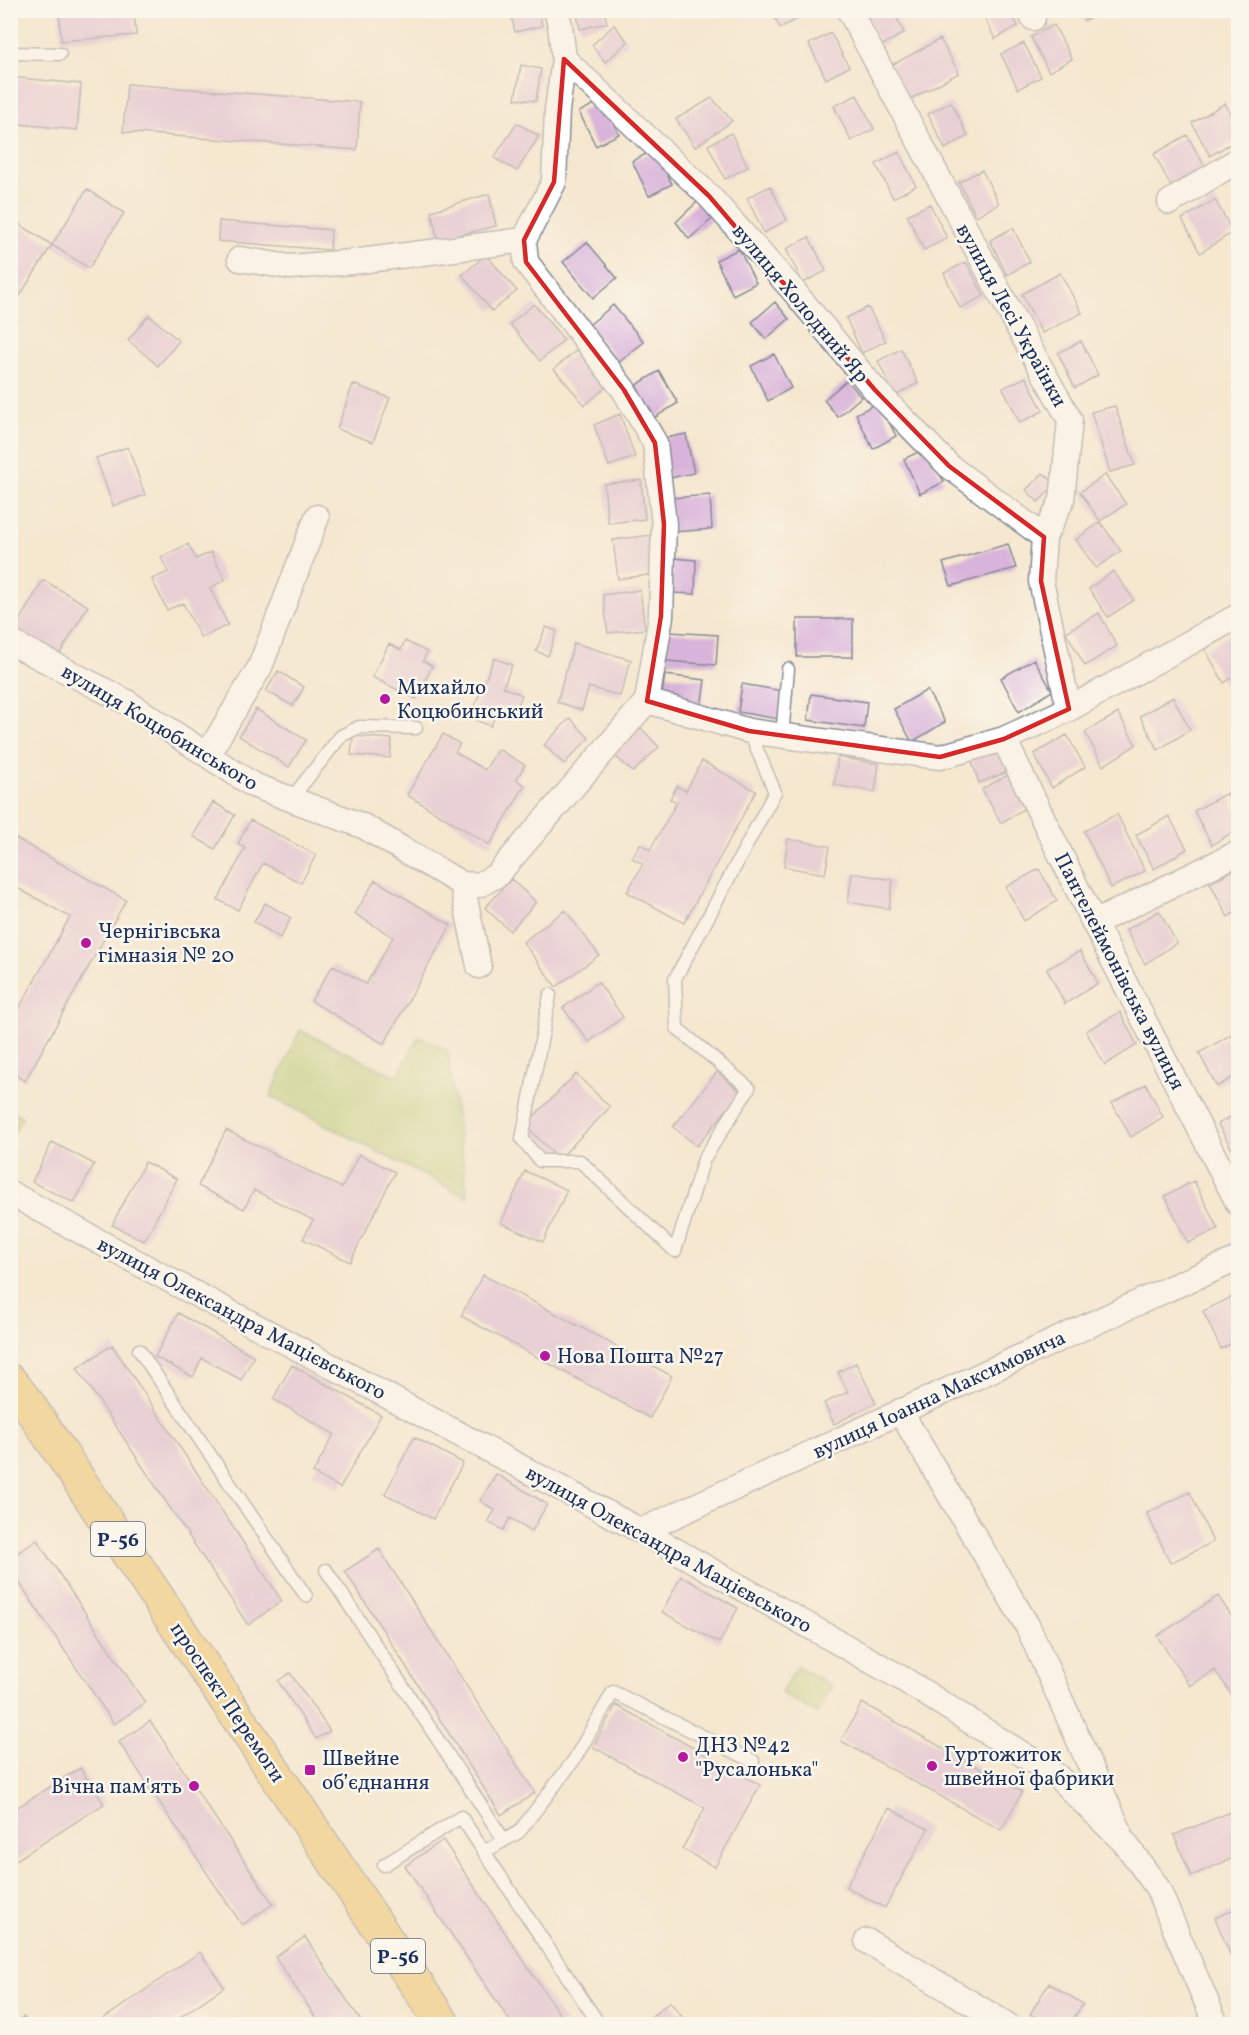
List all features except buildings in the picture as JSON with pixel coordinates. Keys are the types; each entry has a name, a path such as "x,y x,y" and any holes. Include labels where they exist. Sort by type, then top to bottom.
{"main road":[{"name":"проспект Перемоги","path":"10,1381 28,1404 443,2025"}],"street":[{"path":"479,966 462,884 479,885 497,875 647,701 661,616 664,535 655,443 624,390 526,262 524,240 554,182 557,110 564,60 556,10"},
{"name":"вулиця Лесі Українки","path":"849,10 1070,420 1062,500 1044,537 1041,581 1069,709"},
{"name":"вулиця Холодний Яр","path":"564,60 709,196 792,289 875,390 949,466 1044,537"},
{"path":"1170,202 1239,160"},
{"path":"240,259 290,267 352,262 524,240"},
{"path":"208,754 260,667 317,517"},
{"path":"647,701 749,731 940,757 1004,739 1069,709 1239,616"},
{"name":"вулиця Коцюбинського","path":"10,642 124,701 253,785 363,826 462,884"},
{"name":"Пантелеймонівська вулиця","path":"1004,739 1094,923 1239,1203"},
{"path":"1094,923 1239,852"},
{"name":"вулиця Олександра Мацієвського","path":"10,1193 641,1531 903,1679 1057,1776 1125,1843 1157,1887 1216,2025"},
{"name":"вулиця Іоанна Максимовича","path":"641,1531 900,1411 1239,1259"},
{"path":"900,1411 1028,1627 1125,1843"},
{"path":"867,1941 1006,2025"}],"lane":[{"path":"10,53 60,54"},
{"path":"782,736 788,669"},
{"path":"291,799 341,736 359,727 416,728"},
{"path":"550,995 522,1139 540,1161 580,1161 675,1251 704,1159 749,1088 677,1028 675,979 775,792 749,731"},
{"path":"139,1350 306,1596"},
{"path":"326,1570 504,1840"},
{"path":"484,1852 519,1832 574,1760 613,1692 753,1761"},
{"path":"384,1865 461,1817 599,2025"}],"highlighted area":[{"path":"564,59 709,196 875,390 949,466 1044,537 1041,581 1069,709 1004,739 940,757 749,731 647,701 661,616 664,524 655,443 624,390 526,262 524,240 554,182"}],"green space":[{"path":"300,1030 397,1077 419,1037 447,1050 468,1198 270,1096"},
{"path":"11,1110 22,1117 11,1139"},
{"path":"797,1666 832,1686 817,1714 781,1693"}],"place":[{"name":"Михайло Коцюбинський","path":"385,699"},
{"name":"Чернігівська гімназія № 20","path":"86,943"},
{"name":"Нова Пошта №27","path":"545,1356"},
{"name":"ДНЗ №42 \"Русалонька\"","path":"683,1757"},
{"name":"Гуртожиток швейної фабрики","path":"932,1766"},
{"name":"Швейне об’єднання","path":"310,1770"},
{"name":"Вічна пам'ять","path":"194,1786"}]}
